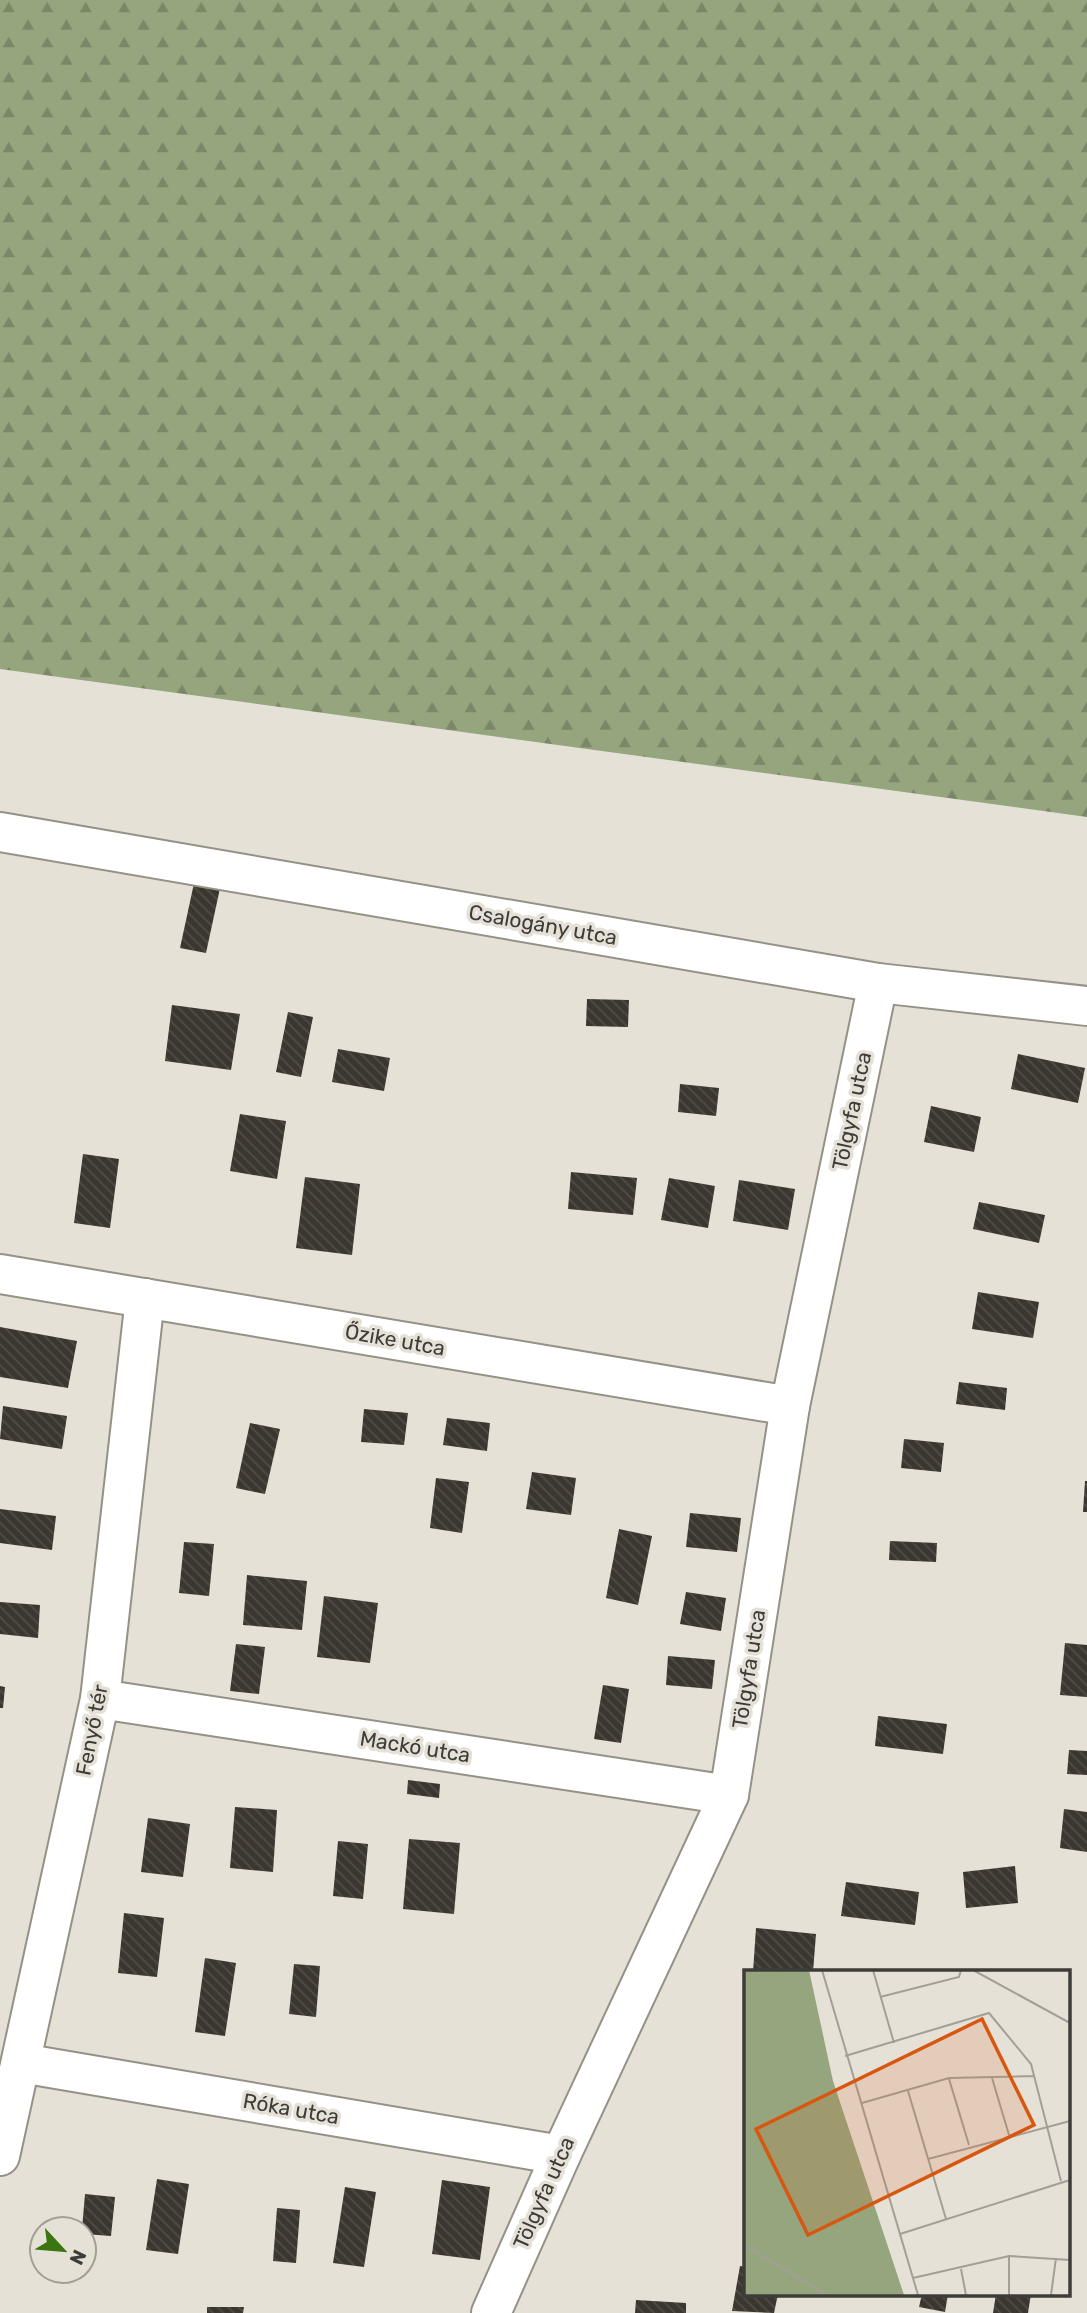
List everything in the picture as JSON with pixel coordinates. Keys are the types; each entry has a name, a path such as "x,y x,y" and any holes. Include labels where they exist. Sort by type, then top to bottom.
{"street":[{"name":"Csalogány utca","path":"0,832 878,983 1087,1006"},
{"name":"Tölgyfa utca","path":"491,2313 561,2155 729,1794 790,1406 878,983"},
{"name":"Őzike utca","path":"0,1274 790,1406"},
{"name":"Fenyő tér","path":"0,2156 100,1699 145,1298"},
{"name":"Mackó utca","path":"100,1699 729,1794"},
{"name":"Róka utca","path":"21,2063 561,2155"}],"green space":[{"path":"0,0 1087,0 1087,817 0,669"}],"building":[{"path":"196,874 222,879 206,953 180,948"},
{"path":"587,999 629,1000 628,1027 586,1026"},
{"path":"172,1005 240,1014 231,1070 165,1061"},
{"path":"288,1012 313,1017 301,1077 276,1072"},
{"path":"338,1049 390,1058 384,1091 332,1082"},
{"path":"1018,1054 1085,1068 1078,1103 1011,1089"},
{"path":"680,1084 719,1088 716,1116 678,1112"},
{"path":"931,1106 981,1117 974,1152 924,1142"},
{"path":"240,1114 286,1121 277,1179 230,1171"},
{"path":"83,1154 119,1159 110,1228 74,1223"},
{"path":"571,1172 637,1178 633,1215 568,1209"},
{"path":"305,1177 360,1184 352,1255 296,1248"},
{"path":"669,1178 715,1186 708,1228 661,1220"},
{"path":"739,1180 795,1189 788,1230 733,1221"},
{"path":"979,1202 1045,1215 1039,1243 973,1229"},
{"path":"978,1292 1039,1302 1033,1338 972,1329"},
{"path":"0,1327 77,1341 68,1388 0,1377"},
{"path":"959,1382 1007,1388 1005,1410 956,1404"},
{"path":"3,1406 67,1416 62,1449 0,1439"},
{"path":"364,1409 408,1413 404,1445 361,1442"},
{"path":"447,1418 490,1423 487,1451 443,1445"},
{"path":"250,1423 280,1429 265,1494 236,1488"},
{"path":"904,1439 944,1443 941,1472 901,1468"},
{"path":"532,1472 576,1478 571,1515 526,1509"},
{"path":"436,1478 469,1482 462,1533 430,1528"},
{"path":"1085,1481 1087,1512 1083,1512"},
{"path":"0,1509 56,1516 52,1550 0,1543"},
{"path":"690,1513 741,1518 737,1552 686,1547"},
{"path":"619,1529 652,1536 638,1605 606,1598"},
{"path":"890,1541 937,1543 936,1562 889,1560"},
{"path":"184,1542 214,1544 209,1596 179,1593"},
{"path":"247,1575 307,1581 302,1630 243,1625"},
{"path":"686,1592 726,1598 721,1631 680,1624"},
{"path":"324,1596 378,1603 370,1663 317,1657"},
{"path":"0,1602 40,1605 38,1638 0,1634"},
{"path":"1065,1643 1087,1645 1087,1697 1060,1695"},
{"path":"236,1644 265,1647 259,1694 230,1691"},
{"path":"668,1656 715,1660 712,1689 666,1685"},
{"path":"603,1685 629,1689 621,1743 594,1739"},
{"path":"0,1686 5,1687 3,1708 0,1708"},
{"path":"878,1716 947,1724 943,1754 875,1746"},
{"path":"1069,1750 1087,1751 1087,1775 1067,1774"},
{"path":"408,1780 440,1784 439,1798 407,1794"},
{"path":"235,1807 277,1810 273,1872 230,1868"},
{"path":"1064,1809 1087,1812 1087,1852 1060,1848"},
{"path":"148,1818 190,1824 183,1877 141,1872"},
{"path":"409,1839 460,1843 454,1914 403,1909"},
{"path":"338,1841 368,1844 363,1899 333,1896"},
{"path":"1015,1866 1018,1903 966,1908 963,1872"},
{"path":"846,1882 919,1892 915,1925 841,1916"},
{"path":"124,1913 164,1918 157,1977 118,1973"},
{"path":"756,1928 816,1934 813,1970 753,1970"},
{"path":"205,1958 236,1963 225,2036 195,2032"},
{"path":"294,1964 320,1966 316,2017 289,2014"},
{"path":"157,2179 189,2184 178,2254 146,2250"},
{"path":"442,2180 490,2187 480,2260 432,2254"},
{"path":"345,2187 376,2192 364,2267 333,2263"},
{"path":"85,2194 115,2197 111,2236 98,2235 98,2215 83,2215"},
{"path":"277,2208 300,2210 296,2263 273,2261"},
{"path":"740,2266 744,2267 744,2296 778,2296 774,2313 732,2311"},
{"path":"922,2296 948,2296 945,2312 919,2307"},
{"path":"996,2296 1031,2296 1028,2313 993,2313"},
{"path":"636,2300 686,2303 686,2313 635,2313"},
{"path":"207,2307 244,2307 243,2313 207,2313"}]}
